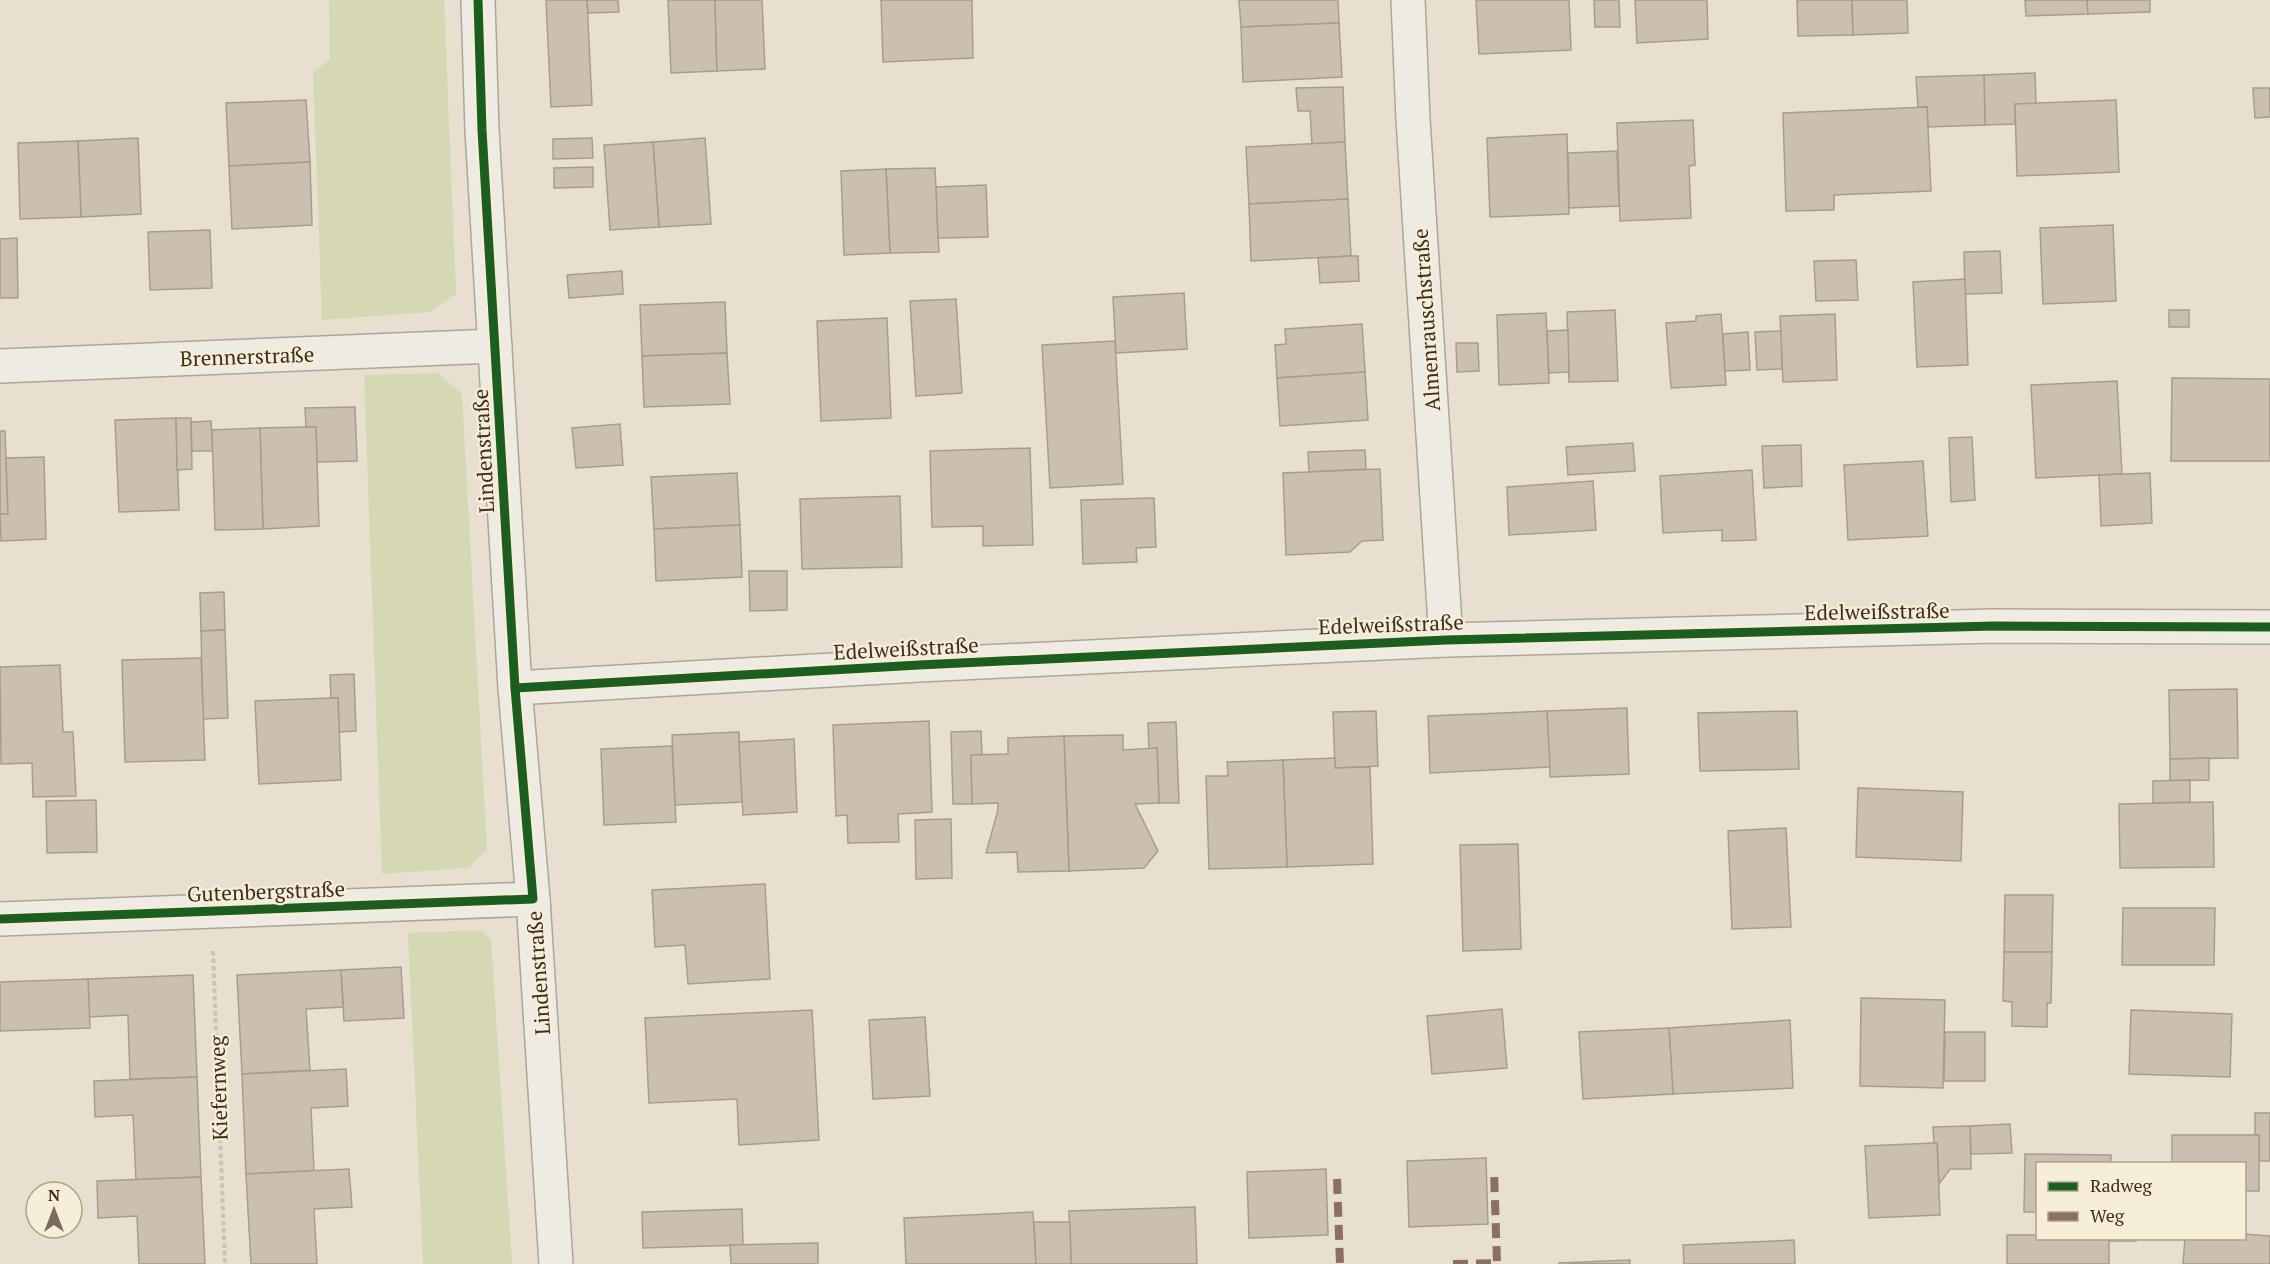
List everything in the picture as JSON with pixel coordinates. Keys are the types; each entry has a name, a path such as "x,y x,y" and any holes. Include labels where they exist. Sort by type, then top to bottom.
{"street":[{"name":"Lindenstraße","path":"477,0 482,130 515,688 533,899 556,1264"},
{"name":"Almenrauschstraße","path":"1408,0 1413,119 1446,640"},
{"name":"Brennerstraße","path":"0,366 495,346"},
{"name":"Edelweißstraße","path":"515,688 926,664 1446,640 1994,626 2270,627"},
{"name":"Gutenbergstraße","path":"0,919 533,899"}],"green space":[{"path":"329,0 444,0 456,294 431,312 322,320 313,73 330,59"},
{"path":"438,373 462,394 487,850 468,868 382,874 364,375"},
{"path":"480,930 491,939 512,1264 423,1264 408,933"}],"building":[{"path":"546,0 587,0 592,105 551,107"},
{"path":"587,0 618,0 619,12 588,13"},
{"path":"668,0 715,0 717,71 671,73"},
{"path":"715,0 762,0 765,69 717,71"},
{"path":"881,0 972,0 973,58 883,62"},
{"path":"1239,0 1338,0 1339,23 1241,27"},
{"path":"1476,0 1569,0 1571,50 1479,54"},
{"path":"1594,0 1619,0 1620,27 1595,27"},
{"path":"1635,0 1707,0 1708,39 1637,43"},
{"path":"1797,0 1852,0 1853,35 1798,36"},
{"path":"1852,0 1907,0 1908,33 1853,35"},
{"path":"2025,0 2087,0 2088,14 2026,16"},
{"path":"2087,0 2150,0 2150,12 2088,14"},
{"path":"1339,23 1342,77 1243,82 1241,27"},
{"path":"2035,73 2036,104 2015,104 2015,124 1985,125 1984,75"},
{"path":"1984,75 1985,125 1928,127 1927,107 1918,107 1916,77"},
{"path":"1343,87 1345,142 1312,144 1310,111 1298,111 1296,88"},
{"path":"2253,88 2270,88 2270,117 2255,118"},
{"path":"306,100 310,162 229,166 226,103"},
{"path":"2116,100 2119,172 2017,176 2015,104"},
{"path":"1927,107 1931,191 1834,195 1834,210 1786,211 1783,113"},
{"path":"1693,120 1695,165 1689,166 1691,218 1620,221 1617,123"},
{"path":"1567,134 1569,214 1490,217 1487,138"},
{"path":"138,138 141,214 81,217 78,141"},
{"path":"592,138 593,158 553,159 553,139"},
{"path":"705,138 711,224 659,227 653,142"},
{"path":"78,141 81,217 20,219 18,143"},
{"path":"653,142 659,227 610,230 604,145"},
{"path":"1345,142 1348,199 1249,204 1246,147"},
{"path":"1617,151 1619,206 1569,208 1568,153"},
{"path":"310,162 312,225 232,229 229,166"},
{"path":"593,167 593,187 554,188 554,168"},
{"path":"935,168 939,252 890,253 886,169"},
{"path":"886,169 890,253 844,255 841,171"},
{"path":"986,185 988,237 938,238 936,187"},
{"path":"1348,199 1351,256 1251,261 1249,204"},
{"path":"2113,225 2116,301 2043,304 2040,228"},
{"path":"210,230 212,288 150,290 148,232"},
{"path":"17,238 18,298 0,298 0,239"},
{"path":"2000,251 2002,293 1965,294 1964,252"},
{"path":"1358,256 1359,281 1320,283 1318,258"},
{"path":"1856,260 1858,300 1816,301 1814,261"},
{"path":"622,271 623,294 569,298 567,275"},
{"path":"1965,279 1968,365 1917,367 1913,282"},
{"path":"1184,293 1187,349 1116,353 1113,297"},
{"path":"956,299 962,393 916,396 910,301"},
{"path":"725,302 727,353 642,356 640,305"},
{"path":"1615,310 1618,381 1569,382 1567,312"},
{"path":"2169,310 2189,310 2189,327 2169,327"},
{"path":"1546,313 1549,383 1499,385 1497,315"},
{"path":"1721,314 1726,385 1671,388 1666,323 1696,321 1696,316"},
{"path":"1835,314 1837,380 1783,382 1780,316"},
{"path":"887,318 891,418 821,421 817,321"},
{"path":"1362,324 1365,372 1277,378 1275,345 1286,344 1285,329"},
{"path":"1568,330 1569,372 1549,373 1547,331"},
{"path":"1781,331 1782,369 1757,370 1755,332"},
{"path":"1748,332 1750,370 1725,371 1723,334"},
{"path":"1115,341 1123,484 1050,488 1042,345"},
{"path":"1456,343 1478,343 1479,371 1457,372"},
{"path":"727,353 730,404 644,407 642,356"},
{"path":"1365,372 1368,420 1280,426 1277,378"},
{"path":"2172,378 2270,379 2270,461 2171,461"},
{"path":"2117,381 2122,474 2036,478 2031,385"},
{"path":"355,407 357,461 317,462 316,427 306,427 305,408"},
{"path":"176,418 179,510 119,512 115,420"},
{"path":"176,418 191,418 192,469 177,470"},
{"path":"211,421 213,451 192,451 191,422"},
{"path":"620,424 623,465 576,468 572,428"},
{"path":"316,427 319,526 263,529 260,428"},
{"path":"260,428 263,529 215,530 212,430"},
{"path":"0,431 5,431 8,514 0,514"},
{"path":"1972,437 1975,500 1951,502 1949,438"},
{"path":"1633,443 1635,471 1568,475 1566,447"},
{"path":"1801,445 1802,486 1764,488 1762,446"},
{"path":"1030,448 1033,545 983,546 983,526 932,527 930,451"},
{"path":"1365,450 1366,469 1309,472 1308,452"},
{"path":"44,457 46,539 1,541 0,514 8,514 6,458"},
{"path":"1923,461 1928,536 1848,540 1844,465"},
{"path":"1380,469 1383,540 1362,541 1350,552 1286,555 1283,473"},
{"path":"1752,470 1756,540 1722,541 1722,530 1663,533 1660,476"},
{"path":"737,473 740,525 654,529 651,477"},
{"path":"2150,473 2152,523 2101,526 2099,475"},
{"path":"1593,481 1596,530 1509,535 1507,487"},
{"path":"900,496 902,567 802,569 800,499"},
{"path":"1154,498 1156,547 1136,548 1137,562 1083,564 1081,500"},
{"path":"740,525 742,577 656,581 654,529"},
{"path":"749,571 787,571 787,610 750,611"},
{"path":"224,592 225,630 201,631 200,593"},
{"path":"225,630 228,718 203,719 201,631"},
{"path":"201,658 205,760 125,762 122,660"},
{"path":"60,665 63,732 73,732 76,796 33,797 32,763 1,764 0,667"},
{"path":"354,674 356,731 339,732 338,698 331,698 330,675"},
{"path":"2237,689 2238,758 2170,759 2169,690"},
{"path":"338,698 341,780 259,784 255,701"},
{"path":"1627,708 1629,774 1550,777 1547,711"},
{"path":"1376,711 1378,766 1335,768 1333,712"},
{"path":"1547,711 1550,767 1430,773 1428,716"},
{"path":"1797,711 1799,769 1700,771 1698,713"},
{"path":"929,721 932,812 898,814 899,842 848,843 847,815 836,816 833,725"},
{"path":"1176,722 1179,803 1159,803 1157,748 1149,749 1148,723"},
{"path":"981,731 982,755 971,755 972,804 953,804 951,732"},
{"path":"739,732 742,802 675,805 672,735"},
{"path":"1123,735 1123,750 1157,748 1159,803 1135,804 1158,851 1144,868 1069,871 1064,736"},
{"path":"1064,736 1069,871 1018,872 1017,852 986,853 998,803 972,804 971,755 1008,754 1008,738"},
{"path":"794,739 797,812 743,815 739,742"},
{"path":"672,746 676,822 604,825 601,749"},
{"path":"1335,758 1335,768 1370,767 1373,864 1287,867 1283,760"},
{"path":"2209,758 2209,780 2170,781 2170,759"},
{"path":"1283,760 1287,867 1209,869 1206,776 1228,776 1227,762"},
{"path":"2190,780 2190,802 2153,803 2153,781"},
{"path":"1858,788 1963,792 1961,861 1856,857"},
{"path":"96,800 97,852 47,853 46,801"},
{"path":"2213,802 2214,867 2120,868 2119,804"},
{"path":"951,819 952,878 916,879 915,820"},
{"path":"1786,828 1791,927 1732,929 1728,831"},
{"path":"1518,844 1521,949 1463,951 1460,845"},
{"path":"765,884 770,979 688,984 685,945 655,947 652,890"},
{"path":"2005,895 2053,895 2052,952 2004,952"},
{"path":"2123,908 2215,908 2214,965 2122,965"},
{"path":"2004,952 2052,952 2051,1003 2047,1003 2047,1027 2012,1026 2012,1002 2003,1001"},
{"path":"401,967 404,1018 344,1021 341,970"},
{"path":"341,970 343,1007 306,1009 310,1070 242,1074 237,975"},
{"path":"193,975 197,1077 130,1079 128,1015 89,1017 88,979"},
{"path":"88,979 90,1028 0,1031 0,982"},
{"path":"1861,998 1945,1000 1943,1088 1860,1086"},
{"path":"1502,1009 1507,1068 1432,1074 1427,1016"},
{"path":"812,1010 819,1140 739,1145 737,1099 649,1103 645,1018"},
{"path":"2131,1010 2232,1014 2230,1077 2129,1074"},
{"path":"925,1017 930,1096 873,1099 869,1020"},
{"path":"1790,1020 1793,1088 1673,1094 1669,1028"},
{"path":"1669,1028 1673,1094 1583,1099 1579,1032"},
{"path":"1945,1032 1985,1032 1985,1081 1944,1081"},
{"path":"346,1069 348,1106 311,1108 314,1171 246,1174 242,1074"},
{"path":"197,1077 201,1177 136,1180 133,1115 95,1117 94,1081"},
{"path":"2255,1113 2270,1113 2270,1161 2259,1161 2259,1135 2255,1135"},
{"path":"2010,1124 2012,1153 1971,1154 1970,1126"},
{"path":"1970,1126 1971,1169 1950,1169 1939,1184 1937,1143 1934,1143 1933,1127"},
{"path":"2172,1135 2259,1135 2259,1191 2246,1191 2246,1162 2172,1162"},
{"path":"1937,1143 1940,1215 1869,1218 1865,1146"},
{"path":"2025,1154 2111,1155 2111,1162 2036,1162 2036,1212 2024,1212"},
{"path":"1486,1158 1488,1224 1409,1227 1407,1161"},
{"path":"349,1169 352,1207 314,1209 317,1264 251,1264 246,1174"},
{"path":"1326,1169 1328,1235 1249,1238 1247,1172"},
{"path":"201,1177 205,1264 139,1264 137,1216 98,1218 97,1181"},
{"path":"1195,1207 1197,1264 1071,1264 1069,1211"},
{"path":"742,1209 743,1245 643,1248 642,1212"},
{"path":"1033,1212 1036,1264 906,1264 904,1218"},
{"path":"1034,1222 1070,1222 1071,1264 1036,1264"},
{"path":"2246,1234 2270,1236 2270,1264 2183,1264 2185,1240 2246,1240"},
{"path":"2007,1235 2036,1235 2036,1240 2109,1240 2109,1264 2007,1264"},
{"path":"1794,1240 1795,1264 1684,1264 1683,1245"},
{"path":"2109,1240 2136,1240 2136,1241"},
{"path":"818,1243 818,1264 731,1264 730,1245"},
{"path":"1630,1260 1630,1264 1558,1263"}],"marked path":[{"path":"1453,1264 1497,1263 1494,1171"},
{"path":"1337,1179 1340,1264"}],"cycle path":[{"path":"0,919 533,899 515,688 482,130 478,0"},
{"path":"515,688 919,665 1446,640 1994,626 2270,627"}]}
